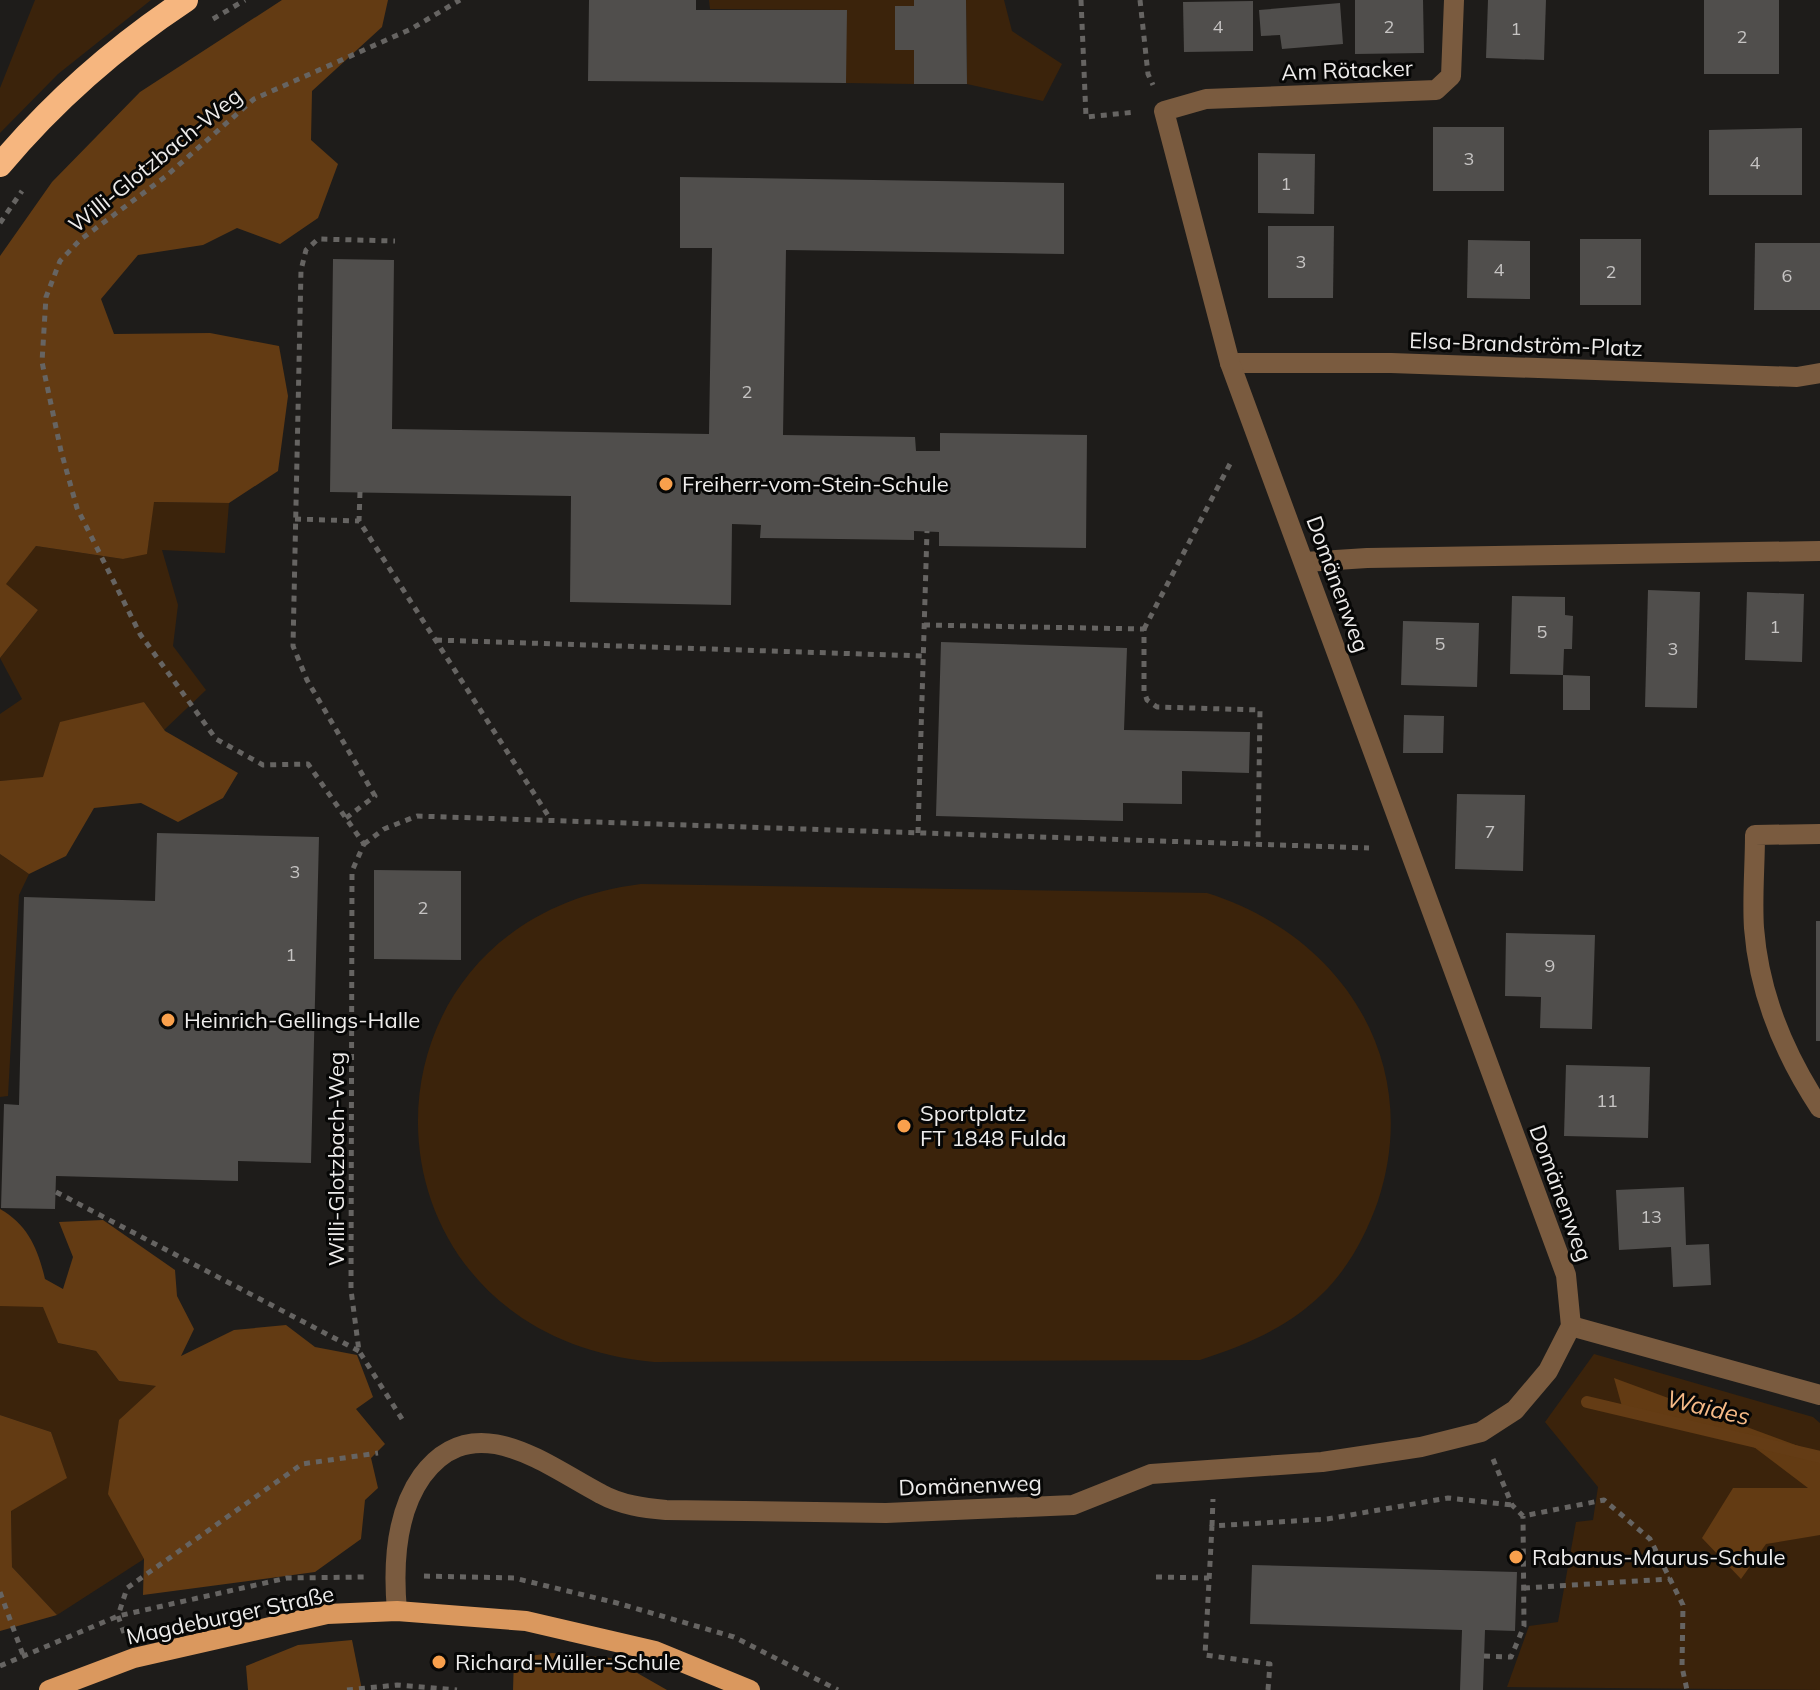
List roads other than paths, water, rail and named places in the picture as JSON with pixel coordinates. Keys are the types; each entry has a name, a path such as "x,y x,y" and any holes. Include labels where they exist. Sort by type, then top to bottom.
{"highway":[{"path":"0,165 51,110 104,62 186,0"}],"main road":[{"name":"Magdeburger Straße","path":"49,1690 134,1658 327,1614 397,1611 526,1621 655,1651 750,1690"}],"street":[{"name":"Am Rötacker","path":"1164,111 1206,99 1436,90 1451,76 1454,0"},
{"name":"Domänenweg","path":"397,1611 394,1576 397,1549 411,1491 427,1469 447,1453 471,1443 497,1443 520,1450 603,1496 634,1507 886,1513 1073,1505 1151,1474 1322,1462 1421,1447 1481,1432 1515,1410 1548,1371 1571,1326 1566,1275 1230,363 1164,111"},
{"name":"Elsa-Brandström-Platz","path":"1230,363 1391,363 1797,377 1820,373"},
{"path":"1305,562 1367,558 1820,551"},
{"path":"1820,834 1755,835 1754,914 1768,1000 1793,1068 1820,1108"},
{"path":"1571,1326 1820,1395"}],"waterway":[{"name":"Waides","path":"1587,1402 1820,1457"}],"place":[{"name":"Freiherr-vom-Stein-Schule","path":"666,484"},
{"name":"Heinrich-Gellings-Halle","path":"168,1020"},
{"name":"Sportplatz FT 1848 Fulda","path":"904,1126"},
{"name":"Rabanus-Maurus-Schule","path":"1516,1557"},
{"name":"Richard-Müller-Schule","path":"439,1662"}]}
